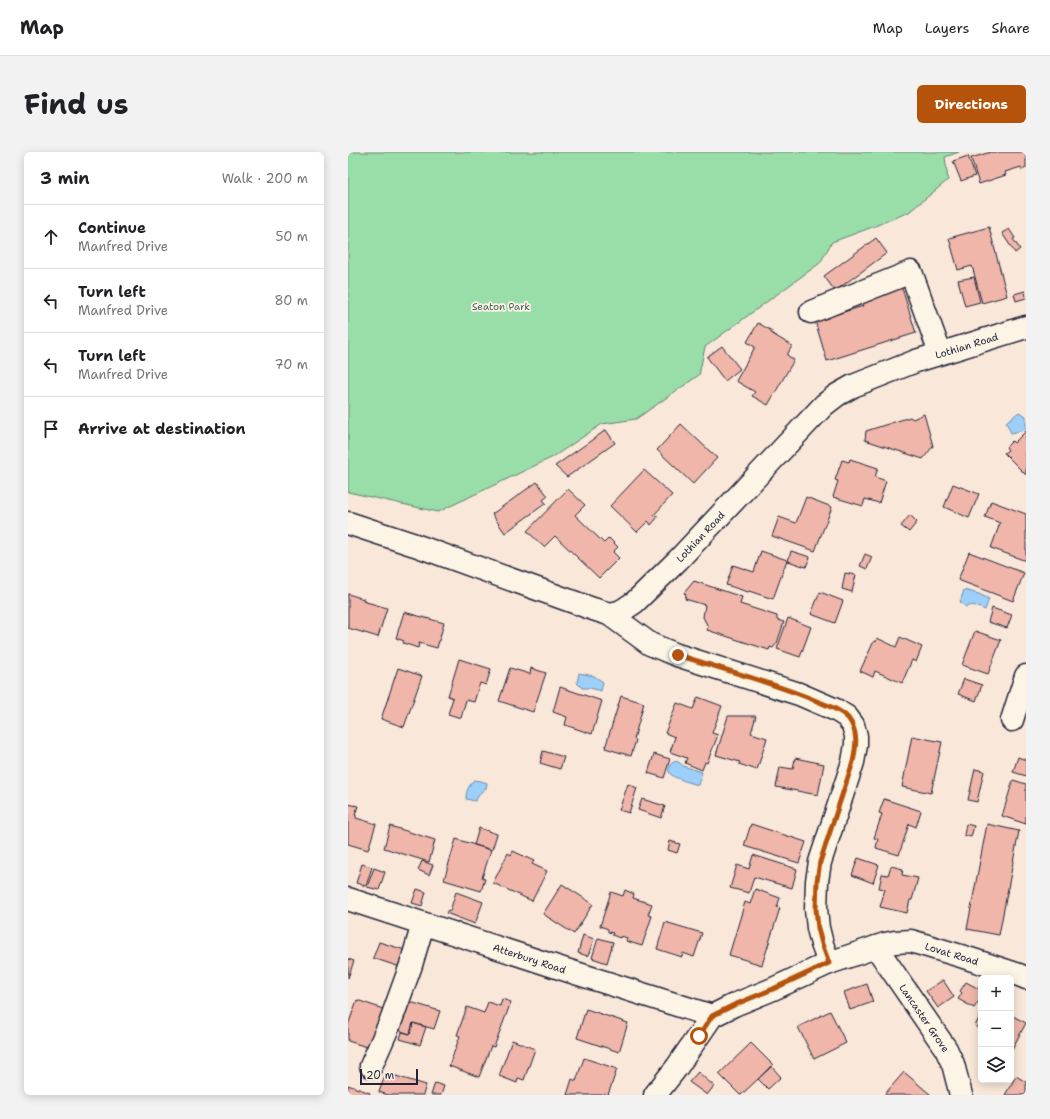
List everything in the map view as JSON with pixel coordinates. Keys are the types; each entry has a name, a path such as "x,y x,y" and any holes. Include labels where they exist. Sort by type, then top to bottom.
{"street":[{"path":"811,312 911,272 940,353"},
{"name":"Lothian Road","path":"609,614 626,608 635,602 694,544 824,405 837,395 853,386 916,361 1026,327"},
{"path":"348,524 415,545 609,614 650,644 678,655 799,694 836,710 847,717 853,726 856,736 853,762 820,862 817,881 816,909 818,928 829,963"},
{"path":"1012,720 1026,676"},
{"name":"Atterbury Road","path":"348,899 712,1016"},
{"path":"371,1066 390,1023 406,979 423,924"},
{"name":"Lovat Road","path":"712,1016 829,963 895,942 910,941 1019,974 1026,978"},
{"name":"Lancaster Grove","path":"876,947 946,1049 953,1064 961,1095"},
{"path":"655,1095 677,1067 712,1016"}],"green space":[{"name":"Seaton Park","path":"348,152 959,152 945,157 948,180 909,212 832,242 820,263 705,347 699,375 636,419 602,424 553,457 438,512 348,492"}],"water":[{"path":"1019,412 1026,416 1026,429 1011,433 1006,422"},
{"path":"964,590 979,594 989,599 985,610 973,605 966,607 960,602"},
{"path":"579,673 594,676 603,682 601,691 590,688 582,688 577,683"},
{"path":"676,761 683,766 702,772 698,785 677,778 669,772 669,767"},
{"path":"474,780 487,783 486,789 482,791 475,801 466,799 468,788"}],"building":[{"path":"991,152 1026,152 1026,168 1022,170 1021,167 1005,172 1006,175 979,184 971,158"},
{"path":"968,156 975,176 961,181 953,161"},
{"path":"989,227 1007,296 982,303 972,266 958,270 949,238"},
{"path":"1009,229 1015,238 1013,239 1020,249 1015,253 1002,233"},
{"path":"876,238 887,253 835,291 824,276"},
{"path":"974,277 980,302 965,306 958,280"},
{"path":"901,285 916,333 827,361 815,321 863,306 861,297"},
{"path":"1025,291 1026,298 1016,301 1014,294"},
{"path":"758,323 772,331 771,333 792,346 787,355 794,360 768,405 752,396 755,392 736,381 755,347 747,342"},
{"path":"722,346 740,369 725,381 707,357"},
{"path":"924,414 933,446 923,459 865,440 866,431 910,417 913,419"},
{"path":"681,424 717,458 693,484 657,450"},
{"path":"606,430 615,443 567,477 555,466"},
{"path":"1026,431 1026,475 1004,453 1008,450 1006,447 1012,441 1014,443"},
{"path":"850,459 878,468 875,477 886,481 879,503 865,499 863,506 833,497 838,481 835,480 842,460 849,462"},
{"path":"644,470 672,495 654,515 658,517 651,525 648,521 637,532 610,506"},
{"path":"537,482 548,496 543,500 546,503 505,533 492,514"},
{"path":"953,484 979,494 969,518 944,507"},
{"path":"568,489 585,505 575,515 604,543 609,538 618,547 613,552 619,558 599,578 555,536 544,547 527,531"},
{"path":"806,497 832,507 815,551 772,536 779,517 796,523"},
{"path":"991,501 1026,514 1026,561 991,548 1000,523 985,517"},
{"path":"910,515 917,522 909,532 901,526"},
{"path":"761,551 787,560 773,599 726,585 733,565 754,572"},
{"path":"791,551 810,557 806,567 788,561"},
{"path":"969,552 1024,573 1013,601 958,580"},
{"path":"865,554 872,557 867,569 860,566"},
{"path":"845,573 856,575 852,592 842,589"},
{"path":"694,581 742,597 740,604 777,616 777,620 784,622 777,643 773,648 770,647 769,650 707,630 708,626 703,617 705,605 685,599 686,595 684,593"},
{"path":"820,592 843,601 835,623 811,614"},
{"path":"348,594 364,599 363,601 387,608 378,637 348,628"},
{"path":"992,608 1012,615 1007,628 988,622"},
{"path":"404,612 444,623 437,648 419,643 418,648 403,643 404,641 396,638"},
{"path":"788,618 811,627 800,657 777,649"},
{"path":"975,631 1001,640 988,674 962,665"},
{"path":"900,637 922,647 916,662 912,660 902,683 875,671 873,677 860,671 874,641 876,642 877,638 896,647"},
{"path":"459,659 491,669 486,685 480,683 474,702 466,700 461,718 448,714 453,698 448,696"},
{"path":"398,668 422,676 404,727 381,719"},
{"path":"510,668 530,674 531,668 546,673 533,712 499,701"},
{"path":"964,679 982,685 976,701 958,694"},
{"path":"560,687 602,701 592,734 565,725 567,717 553,712"},
{"path":"621,696 644,703 631,756 605,748"},
{"path":"698,697 722,706 712,733 718,735 707,763 705,762 702,770 685,763 687,758 670,752 675,737 665,733 677,703 693,709"},
{"path":"728,716 756,716 751,733 767,738 757,770 739,764 740,762 716,755"},
{"path":"912,736 942,742 931,793 902,787"},
{"path":"543,751 564,757 560,769 540,763"},
{"path":"654,754 670,759 664,778 648,773"},
{"path":"1018,757 1026,760 1026,776 1013,772"},
{"path":"795,758 824,764 818,795 776,787 780,767 793,769"},
{"path":"975,769 984,771 977,802 968,800"},
{"path":"1013,780 1026,784 1026,824 1002,816"},
{"path":"628,784 637,788 629,813 619,810"},
{"path":"642,799 665,806 661,818 638,810"},
{"path":"884,799 921,811 916,827 909,824 899,855 876,848 878,839 874,838 882,814 879,813"},
{"path":"348,804 358,806 355,815 356,818 376,824 368,850 348,844"},
{"path":"751,824 806,842 799,863 744,846"},
{"path":"966,824 974,826 971,837 964,835"},
{"path":"987,824 1019,831 999,935 967,929"},
{"path":"390,826 435,840 429,862 384,848"},
{"path":"479,828 497,834 492,850 474,845"},
{"path":"456,839 491,850 482,878 485,879 481,891 444,880"},
{"path":"670,841 680,844 677,853 668,850"},
{"path":"513,851 534,861 532,864 547,871 532,901 493,883 508,853 511,855"},
{"path":"753,855 797,869 792,888 754,877 749,893 730,888 737,865 749,869"},
{"path":"858,858 879,865 873,883 852,875"},
{"path":"422,861 433,865 429,875 418,870"},
{"path":"362,864 372,867 366,886 356,883"},
{"path":"891,866 903,869 902,875 918,878 907,913 880,907 885,889 879,888 882,874 888,875"},
{"path":"374,868 385,872 379,890 367,887"},
{"path":"562,884 593,904 574,934 543,914"},
{"path":"417,889 426,892 422,906 412,903"},
{"path":"755,889 780,898 777,907 780,908 762,965 729,955 745,902 750,904"},
{"path":"625,890 634,894 633,898 652,904 648,915 652,916 642,946 626,941 627,938 621,936 620,938 612,935 613,933 608,932 608,929 600,926 611,892 623,896"},
{"path":"456,892 483,902 475,924 446,913 448,910 450,911"},
{"path":"665,922 702,933 694,957 683,953 682,957 657,949"},
{"path":"583,935 594,939 588,956 578,953"},
{"path":"598,938 613,942 607,963 592,958"},
{"path":"379,942 405,950 400,967 373,958"},
{"path":"348,959 354,961 348,978"},
{"path":"943,980 954,997 938,1008 926,991"},
{"path":"966,982 978,988 978,1002 974,1008 958,999 962,993 960,991"},
{"path":"867,984 873,1002 850,1010 844,992"},
{"path":"502,999 511,1002 494,1047 491,1046 479,1077 449,1066 460,1036 457,1035 467,1007 484,1013 488,1002 500,1006"},
{"path":"357,1000 386,1010 373,1049 348,1041 348,1025"},
{"path":"407,1001 440,1011 434,1029 413,1023 410,1034 398,1030"},
{"path":"586,1009 628,1023 619,1052 577,1038"},
{"path":"830,1011 846,1043 814,1059 798,1027"},
{"path":"1014,1017 1026,1023 1014,1045"},
{"path":"978,1020 978,1028 975,1026"},
{"path":"413,1023 426,1027 420,1045 400,1039 402,1032 410,1034"},
{"path":"512,1040 535,1049 524,1080 518,1078 517,1083 499,1076"},
{"path":"751,1043 773,1065 740,1095 719,1074"},
{"path":"584,1058 617,1069 608,1095 567,1095 572,1079 576,1081"},
{"path":"771,1066 781,1077 768,1089 758,1079"},
{"path":"698,1072 714,1086 707,1095 689,1082"},
{"path":"904,1072 931,1095 884,1095"},
{"path":"386,1073 426,1085 423,1095 388,1095 379,1092"},
{"path":"1016,1076 1026,1082 1026,1095 1005,1095 1012,1083 1014,1083"},
{"path":"435,1083 444,1086 441,1095 431,1095"},
{"path":"348,1085 370,1093 369,1095 348,1095"}],"route":[{"path":"678,655 799,694 836,710 847,717 853,726 856,736 853,762 820,862 817,881 816,909 818,928 829,963 712,1016 699,1036"}]}
